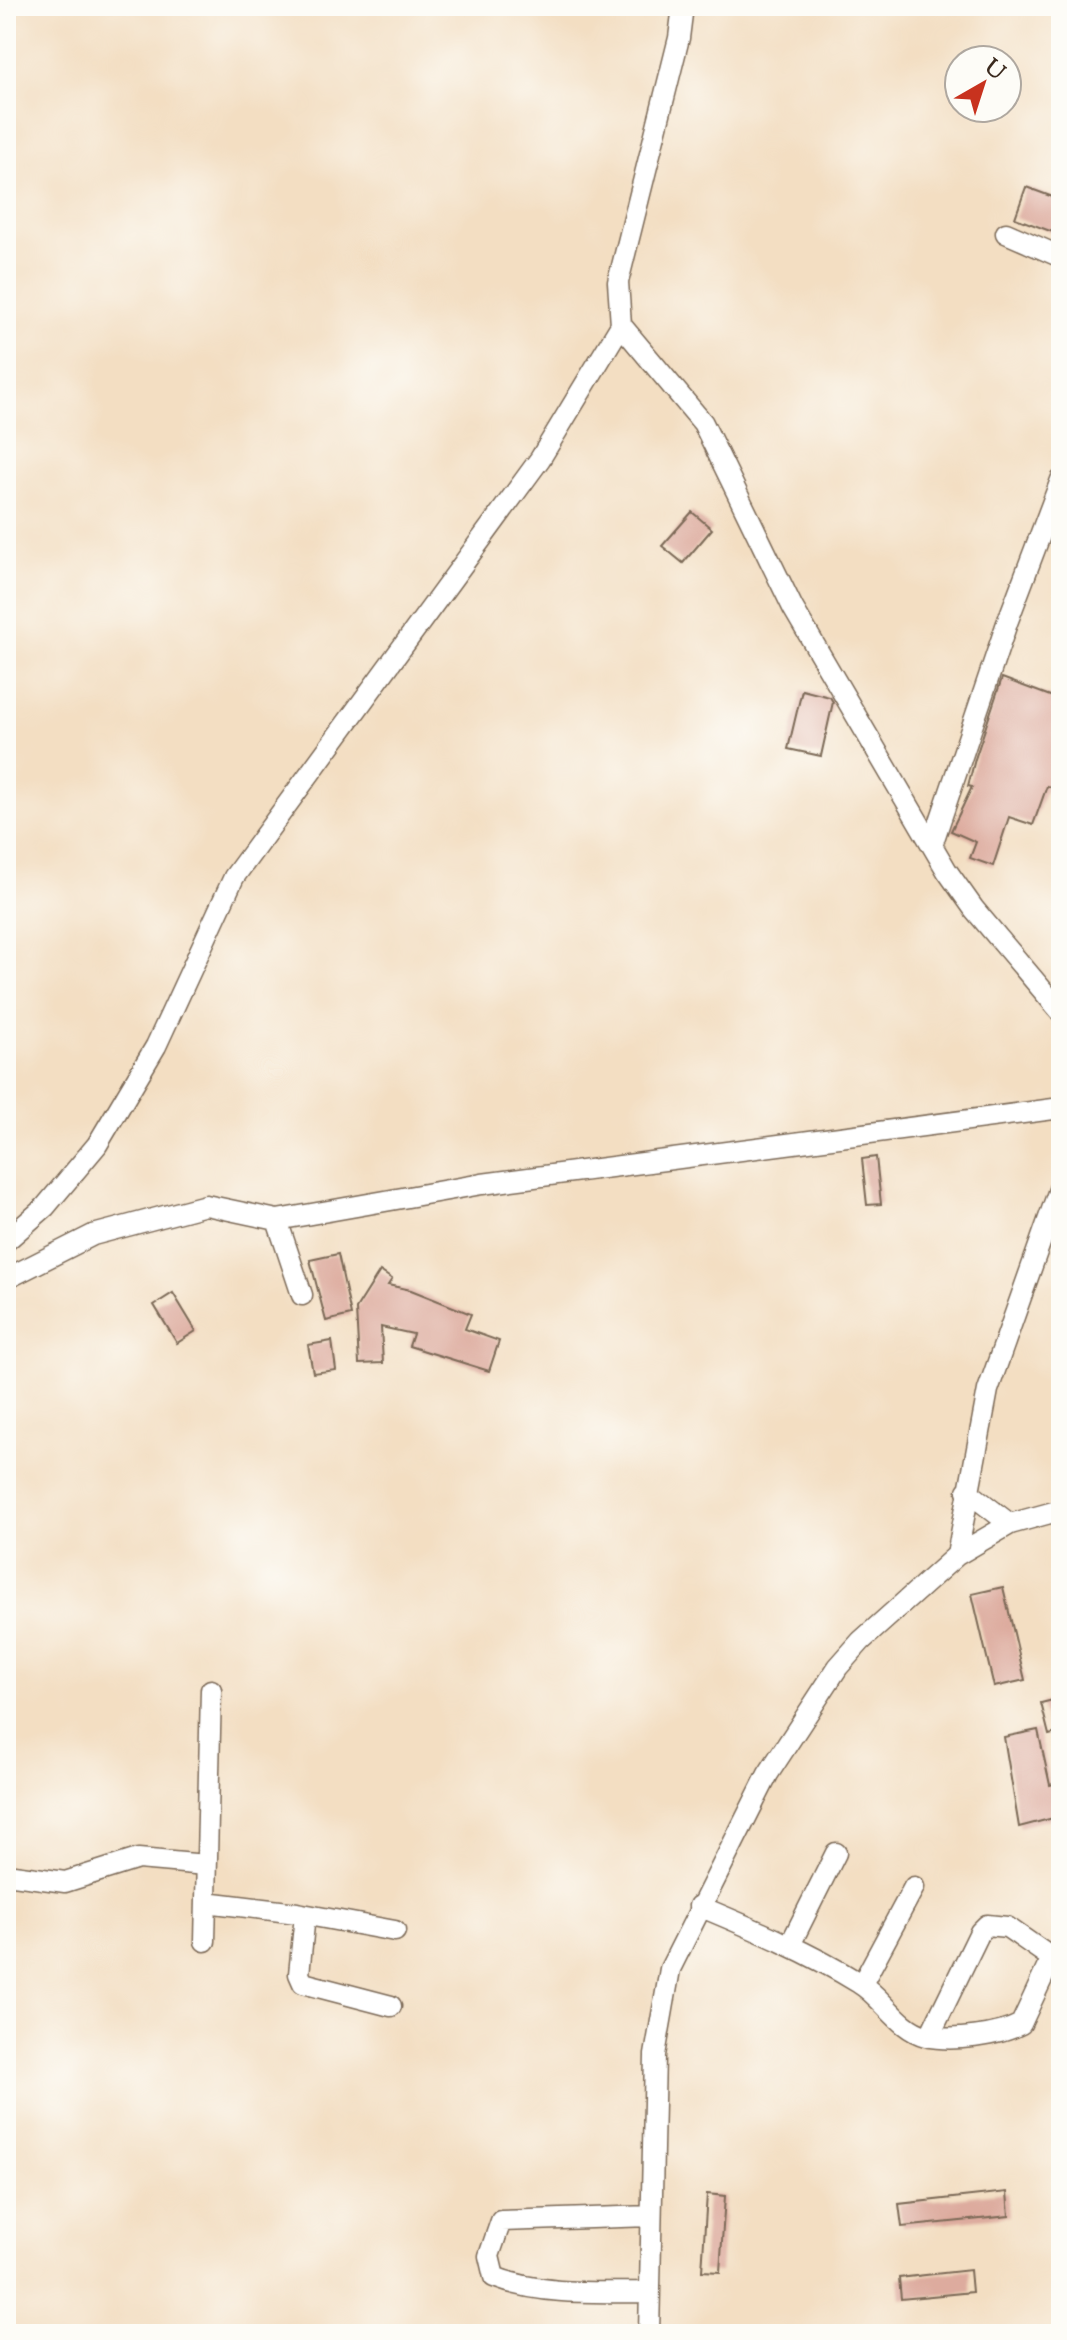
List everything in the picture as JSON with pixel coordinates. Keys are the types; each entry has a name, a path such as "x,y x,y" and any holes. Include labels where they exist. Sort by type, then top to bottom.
{"street":[{"path":"6,1241 45,1207 97,1145 156,1046 234,877 540,459 621,325 618,282 679,38 683,6"},
{"path":"1006,233 1061,257"},
{"path":"621,325 703,423 793,608 932,845 974,909 1061,1012"},
{"path":"932,845 1007,623 1061,480"},
{"path":"6,1279 93,1235 206,1205 277,1220 482,1184 1061,1108"},
{"path":"957,1555 988,1390 1061,1184"},
{"path":"277,1220 302,1295"},
{"path":"967,1491 1010,1524"},
{"path":"649,2334 655,2055 670,1969 699,1906 768,1774 838,1667 861,1641 957,1555 1010,1524 1061,1510"},
{"path":"205,1941 211,1690"},
{"path":"790,1945 836,1853"},
{"path":"6,1874 65,1882 138,1859 206,1865"},
{"path":"862,1984 914,1887"},
{"path":"206,1902 395,1931"},
{"path":"699,1906 790,1945 862,1984 899,2020 929,2037 992,2035 1021,2024 1057,1955 1007,1927 987,1925 980,1932 929,2037"},
{"path":"305,1915 299,1974 303,1983 391,2006"},
{"path":"650,2292 590,2292 513,2284 494,2277 489,2256 501,2221 651,2216"}],"building":[{"path":"1026,187 1061,200 1061,235 1015,218"},
{"path":"692,512 712,529 683,563 662,546"},
{"path":"1002,678 1061,700 1061,759 1033,825 1009,817 993,866 970,858 976,842 951,831 972,787 968,786 975,759"},
{"path":"802,690 830,697 833,702 821,756 788,749"},
{"path":"876,1157 881,1204 867,1205 862,1159"},
{"path":"338,1254 351,1315 326,1321 310,1260"},
{"path":"380,1271 392,1279 388,1285 411,1290 471,1314 465,1329 499,1341 489,1371 409,1346 413,1334 381,1327 383,1363 359,1364 356,1309"},
{"path":"173,1293 196,1331 177,1343 154,1305"},
{"path":"332,1341 336,1370 313,1373 308,1345"},
{"path":"1003,1587 1025,1680 994,1687 972,1594"},
{"path":"1061,1698 1061,1732 1049,1735 1041,1703"},
{"path":"1038,1730 1050,1785 1061,1782 1061,1816 1019,1827 1004,1737"},
{"path":"1007,2192 1009,2216 902,2227 899,2204"},
{"path":"707,2194 725,2196 720,2272 702,2271"},
{"path":"970,2270 972,2292 901,2299 899,2278"}]}
